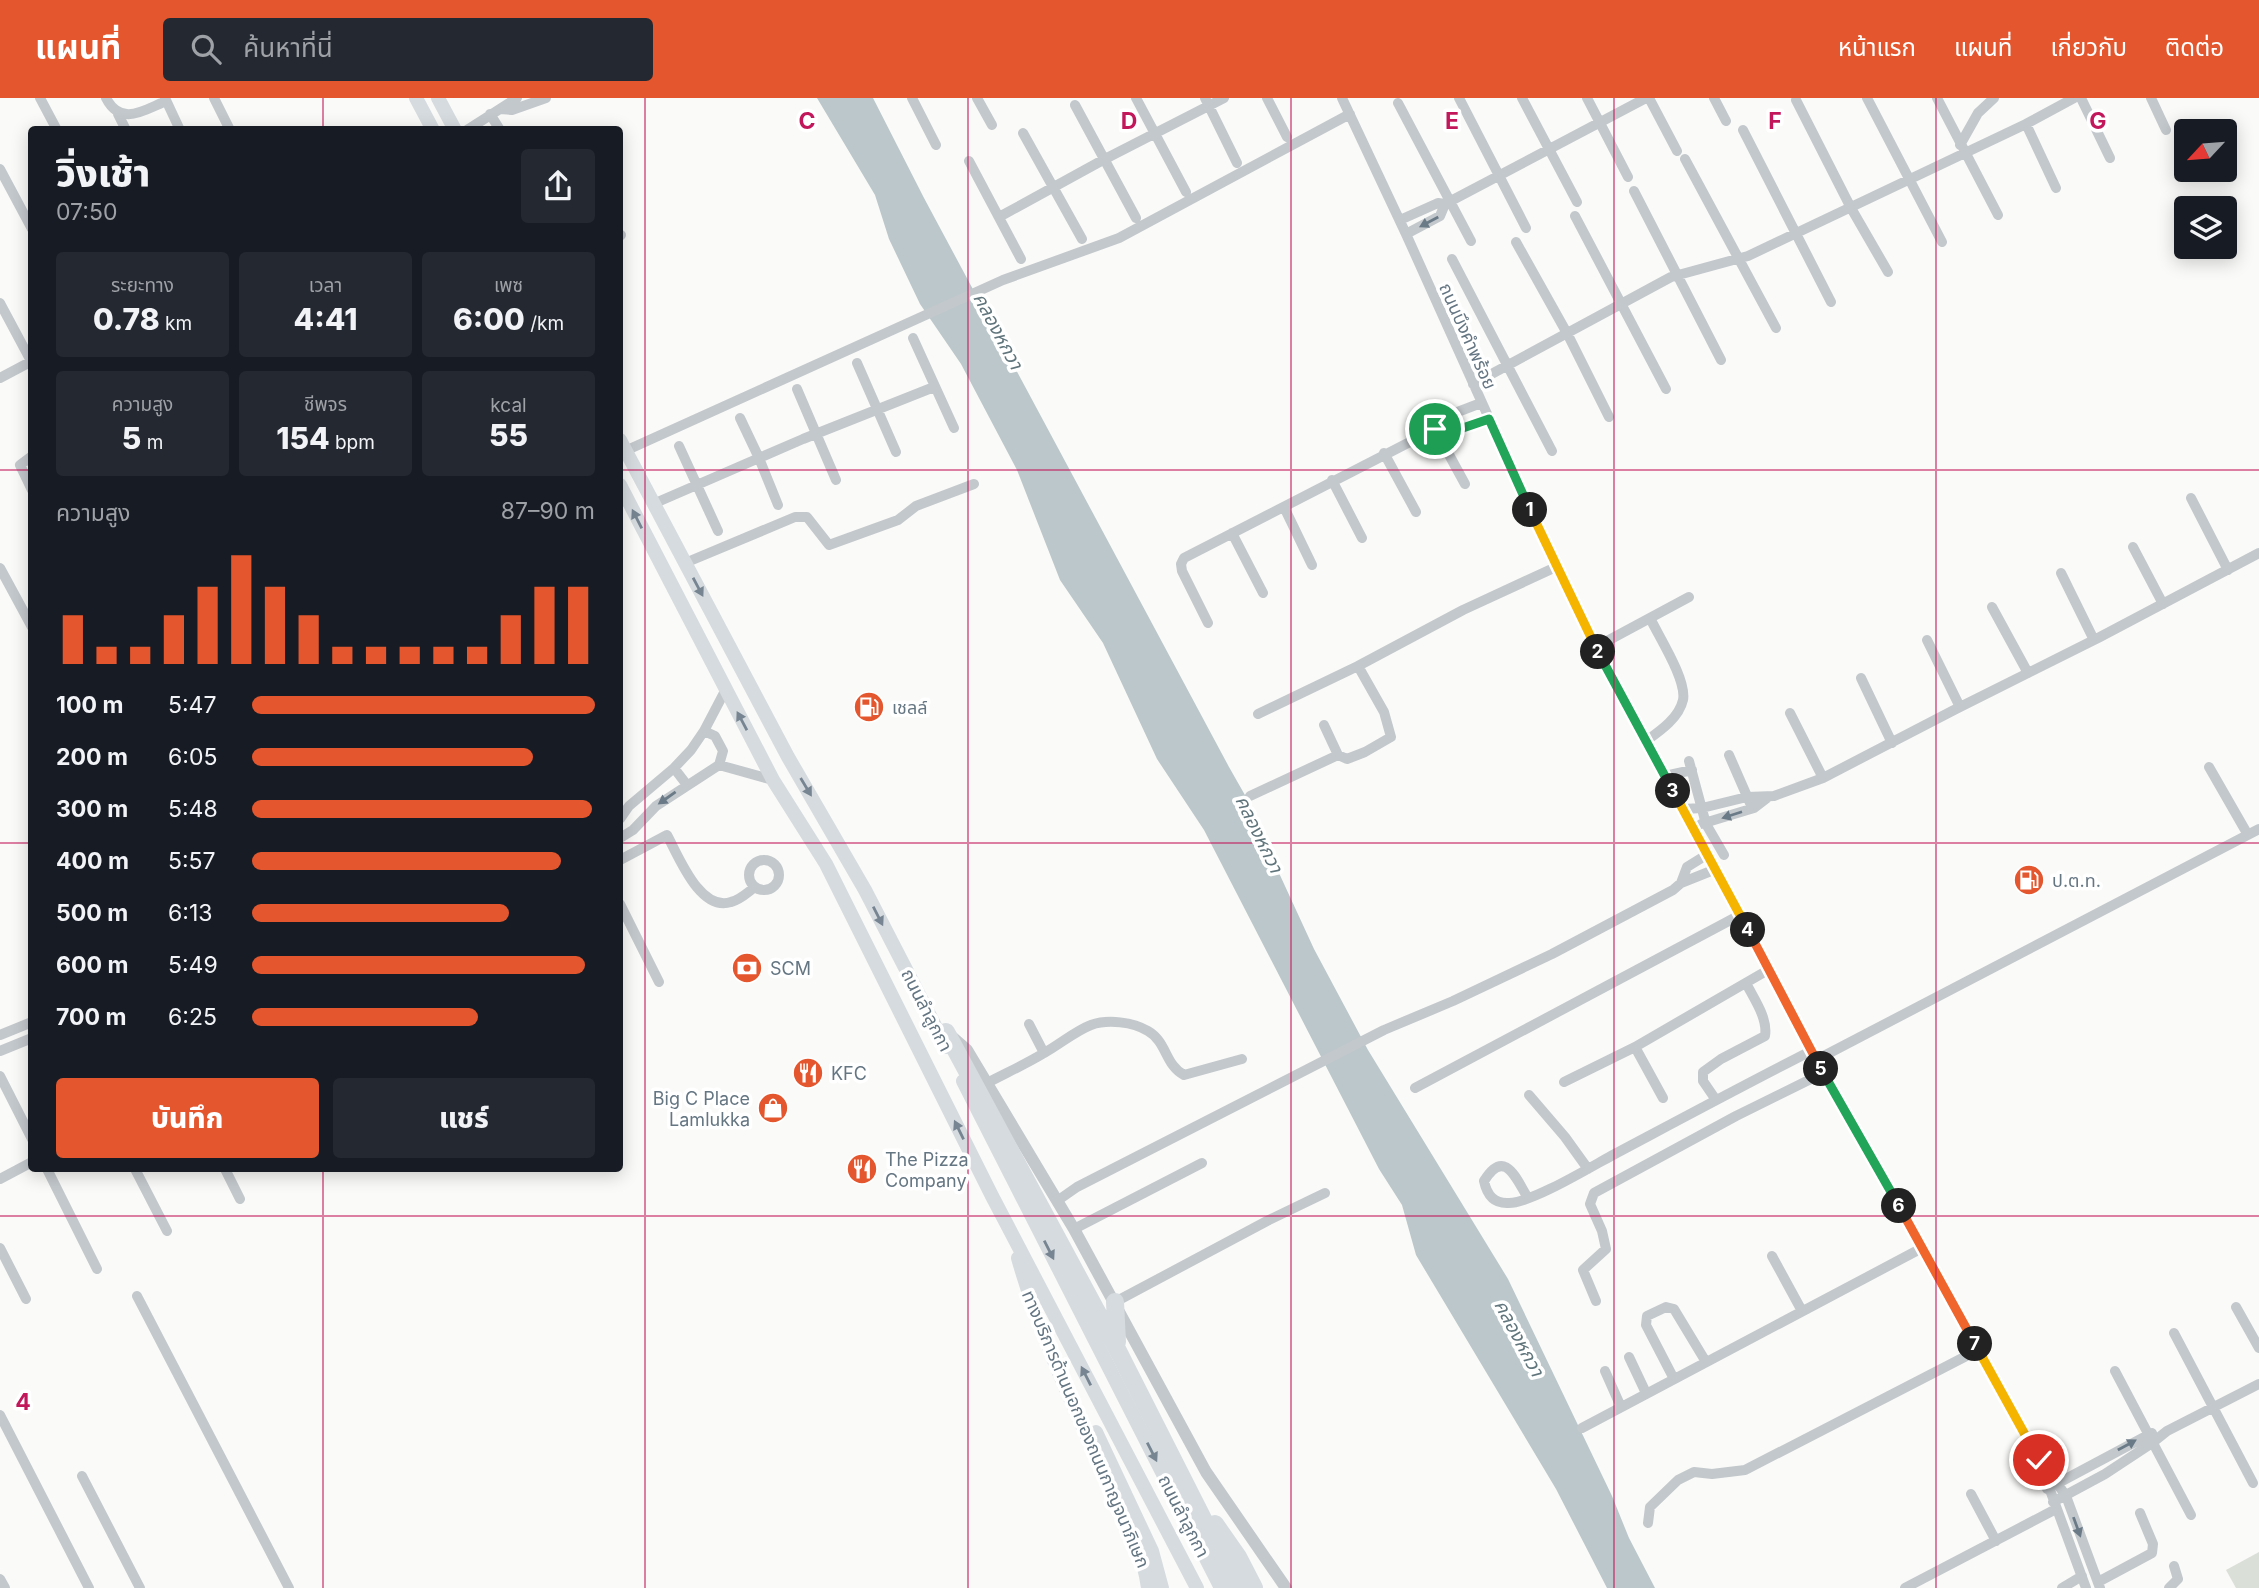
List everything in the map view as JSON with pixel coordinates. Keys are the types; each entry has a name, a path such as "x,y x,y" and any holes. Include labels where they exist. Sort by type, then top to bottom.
{"highway":[{"path":"946,1032 1117,1349 1238,1588"},
{"path":"1115,1302 1117,1349"},
{"path":"1184,1481 1238,1557 1254,1588"}],"main road":[{"path":"416,98 431,126"},
{"path":"438,98 453,126"},
{"name":"ถนนลำลูกกา","path":"623,448 788,757 859,879 1221,1588"},
{"name":"ถนนลำลูกกา","path":"623,491 773,780 826,864 1010,1230 1197,1588"},
{"path":"928,1011 946,1032"},
{"name":"ทางบริการด้านนอกของถนนกาญจนาภิเษก","path":"1010,1230 1026,1287 1081,1423 1131,1532 1144,1565 1148,1588"},
{"path":"1026,1287 1152,1550 1163,1588"},
{"path":"1167,1532 1186,1521"}],"street":[{"path":"40,98 55,126"},
{"path":"106,98 125,126"},
{"path":"214,98 227,126"},
{"path":"473,126 517,98"},
{"path":"500,108 512,110 546,98"},
{"path":"912,98 936,145"},
{"path":"977,98 992,125"},
{"path":"1136,98 1186,192"},
{"path":"999,217 1156,133 1207,102 1224,98"},
{"path":"1267,98 1287,136"},
{"name":"ถนนบึงคำพร้อย","path":"1342,98 1400,220 1556,567 1768,970 2045,1473 2047,1489 2086,1588"},
{"path":"1459,98 1526,228"},
{"path":"1522,98 1577,202"},
{"path":"1587,98 1628,177"},
{"path":"1400,220 1438,203 1447,203 1647,98 1677,151"},
{"path":"1714,98 1726,121"},
{"path":"1867,98 1942,242"},
{"path":"1937,98 1998,215"},
{"path":"1962,149 1978,113 1994,98"},
{"path":"1473,384 1678,275 1740,259 1851,208 1962,149 2026,124 2074,98"},
{"path":"2081,98 2110,158"},
{"path":"2151,98 2166,130"},
{"path":"118,114 139,112 166,99 178,126"},
{"path":"1796,100 1851,208 1888,272"},
{"path":"1207,102 1237,163"},
{"path":"1398,103 1447,203 1471,240"},
{"path":"1076,105 1136,218"},
{"path":"490,114 498,126"},
{"path":"623,446 1003,281 1119,237 1350,114"},
{"path":"2026,124 2056,188"},
{"path":"1743,130 1831,302"},
{"path":"1023,134 1082,239"},
{"path":"1685,159 1776,328"},
{"path":"968,161 1021,259"},
{"path":"0,169 28,222"},
{"path":"1634,191 1721,360"},
{"path":"1406,234 1440,216 1447,203"},
{"path":"1575,216 1667,389"},
{"path":"1516,242 1609,417"},
{"path":"1452,258 1552,451"},
{"path":"0,303 28,355"},
{"path":"913,338 954,428"},
{"path":"0,378 28,363"},
{"path":"857,363 896,452"},
{"path":"653,503 817,433 934,387"},
{"path":"797,389 836,480"},
{"path":"1208,623 1189,589 1181,564 1184,558 1438,427 1447,416 1481,403"},
{"path":"740,418 778,505"},
{"path":"1438,427 1454,431 1489,419"},
{"path":"1438,427 1465,484"},
{"path":"680,446 718,531"},
{"path":"1384,453 1416,512"},
{"path":"28,458 20,465 28,482"},
{"path":"1332,480 1362,538"},
{"path":"685,563 795,517 807,517 828,545 839,543 898,520 916,506 974,484"},
{"path":"2191,498 2228,570"},
{"path":"1284,507 1312,565"},
{"path":"1232,533 1263,593"},
{"path":"2133,547 2163,604"},
{"path":"1693,825 1706,824 1754,808 1768,798 1823,778 2259,553"},
{"path":"1258,714 1358,666 1464,610 1556,567"},
{"path":"0,568 28,620"},
{"path":"2061,573 2094,640"},
{"path":"1596,647 1689,597"},
{"path":"1992,607 2028,673"},
{"path":"1646,741 1675,716 1683,700 1681,681 1650,618"},
{"path":"1927,640 1960,707"},
{"path":"1324,725 1338,755 1347,759 1391,737 1384,712 1358,666"},
{"path":"1861,678 1892,743"},
{"path":"623,815 629,806 691,750 726,689"},
{"path":"1790,713 1823,778"},
{"path":"623,836 687,785 719,765 723,751 715,736 704,731"},
{"path":"1250,796 1338,755"},
{"path":"1729,755 1754,808"},
{"path":"719,765 773,780"},
{"path":"1665,776 1691,765 1706,824 1724,855"},
{"path":"2209,767 2248,835"},
{"path":"674,768 687,785"},
{"path":"1684,809 1702,808 1747,797 1768,798"},
{"path":"629,806 644,817"},
{"path":"1528,1198 1511,1169 1506,1166 1501,1165 1492,1170 1484,1181 1490,1198 1495,1201 1512,1204 1528,1198 1716,1100 1814,1055 2259,829"},
{"path":"623,858 667,835 696,886 707,899 716,903 730,903 754,887"},
{"path":"1681,883 1687,867 1708,854"},
{"path":"1057,1200 1077,1187 1302,1072 1552,954 1673,890 1681,883 1717,869"},
{"path":"623,910 659,982"},
{"path":"1415,1088 1740,915"},
{"path":"1564,1082 1635,1047 1768,970"},
{"path":"1716,1100 1703,1081 1703,1072 1766,1033 1763,1018 1746,983"},
{"path":"987,1083 1091,1025 1118,1022 1135,1024 1152,1032 1164,1046 1175,1070 1184,1075 1242,1059"},
{"path":"0,1035 28,1024"},
{"path":"1029,1024 1044,1053"},
{"path":"946,1032 967,1049 1074,1229 1206,1472 1286,1588"},
{"path":"0,1051 28,1040"},
{"path":"1635,1047 1663,1098"},
{"path":"1596,1301 1583,1270 1606,1249 1602,1231 1590,1204 1594,1194 1736,1116 1824,1073"},
{"path":"0,1076 28,1131"},
{"path":"1530,1095 1566,1137 1588,1169"},
{"path":"1074,1229 1202,1163"},
{"path":"0,1179 28,1165"},
{"path":"48,1172 97,1269"},
{"path":"137,1172 167,1231"},
{"path":"226,1172 240,1199"},
{"path":"1115,1302 1267,1220 1325,1193"},
{"path":"0,1248 26,1299"},
{"path":"1582,1428 1922,1248"},
{"path":"1772,1256 1802,1311"},
{"path":"137,1296 289,1588"},
{"path":"1674,1379 1646,1325 1647,1316 1666,1307 1674,1309 1706,1362"},
{"path":"2236,1307 2259,1348"},
{"path":"2174,1333 2253,1483"},
{"path":"1648,1522 1650,1507 1678,1480 1694,1472 1712,1474 1745,1470 1978,1350"},
{"path":"1629,1357 1646,1393"},
{"path":"1605,1371 1621,1407"},
{"path":"2115,1371 2191,1515"},
{"path":"2047,1489 2259,1384"},
{"path":"0,1415 4,1433 89,1588"},
{"path":"1905,1588 1996,1541 2055,1506 2066,1496 2105,1474 2150,1439"},
{"path":"2097,1462 2105,1474"},
{"name":"ถนนบึงคำพร้อย","path":"2045,1473 2058,1483 2066,1496 2099,1585"},
{"path":"82,1476 140,1588"},
{"path":"1971,1494 1996,1541"},
{"path":"2099,1585 2152,1552 2153,1544 2140,1513"},
{"path":"2169,1588 2177,1583 2178,1579 2174,1566"},
{"path":"2062,1588 2082,1576"},
{"path":"0,1578 5,1588"}],"shaded area":[{"path":"2259,1552 2259,1588 2236,1588 2226,1570"}],"water":[{"name":"คลองหกวา","path":"817,98 873,98 924,198 1258,818 1267,847 1314,949 1368,1050 1508,1279 1655,1588 1607,1588 1556,1489 1416,1255 1402,1205 1379,1169 1204,830 1157,759 1103,643 1060,580 1017,470 961,364 920,304 889,239 875,195"}],"place":[{"name":"เชลล์","path":"869,707"},
{"name":"ป.ต.ท.","path":"2029,880"},
{"name":"SCM","path":"747,968"},
{"name":"KFC","path":"808,1073"},
{"name":"Big C Place Lamlukka","path":"773,1108"},
{"name":"The Pizza Company","path":"862,1169"}],"route":[{"path":"1435,429 1441,426 1454,431 1489,419 1556,567 1606,668 1728,891 1811,1051 2039,1460"}]}
